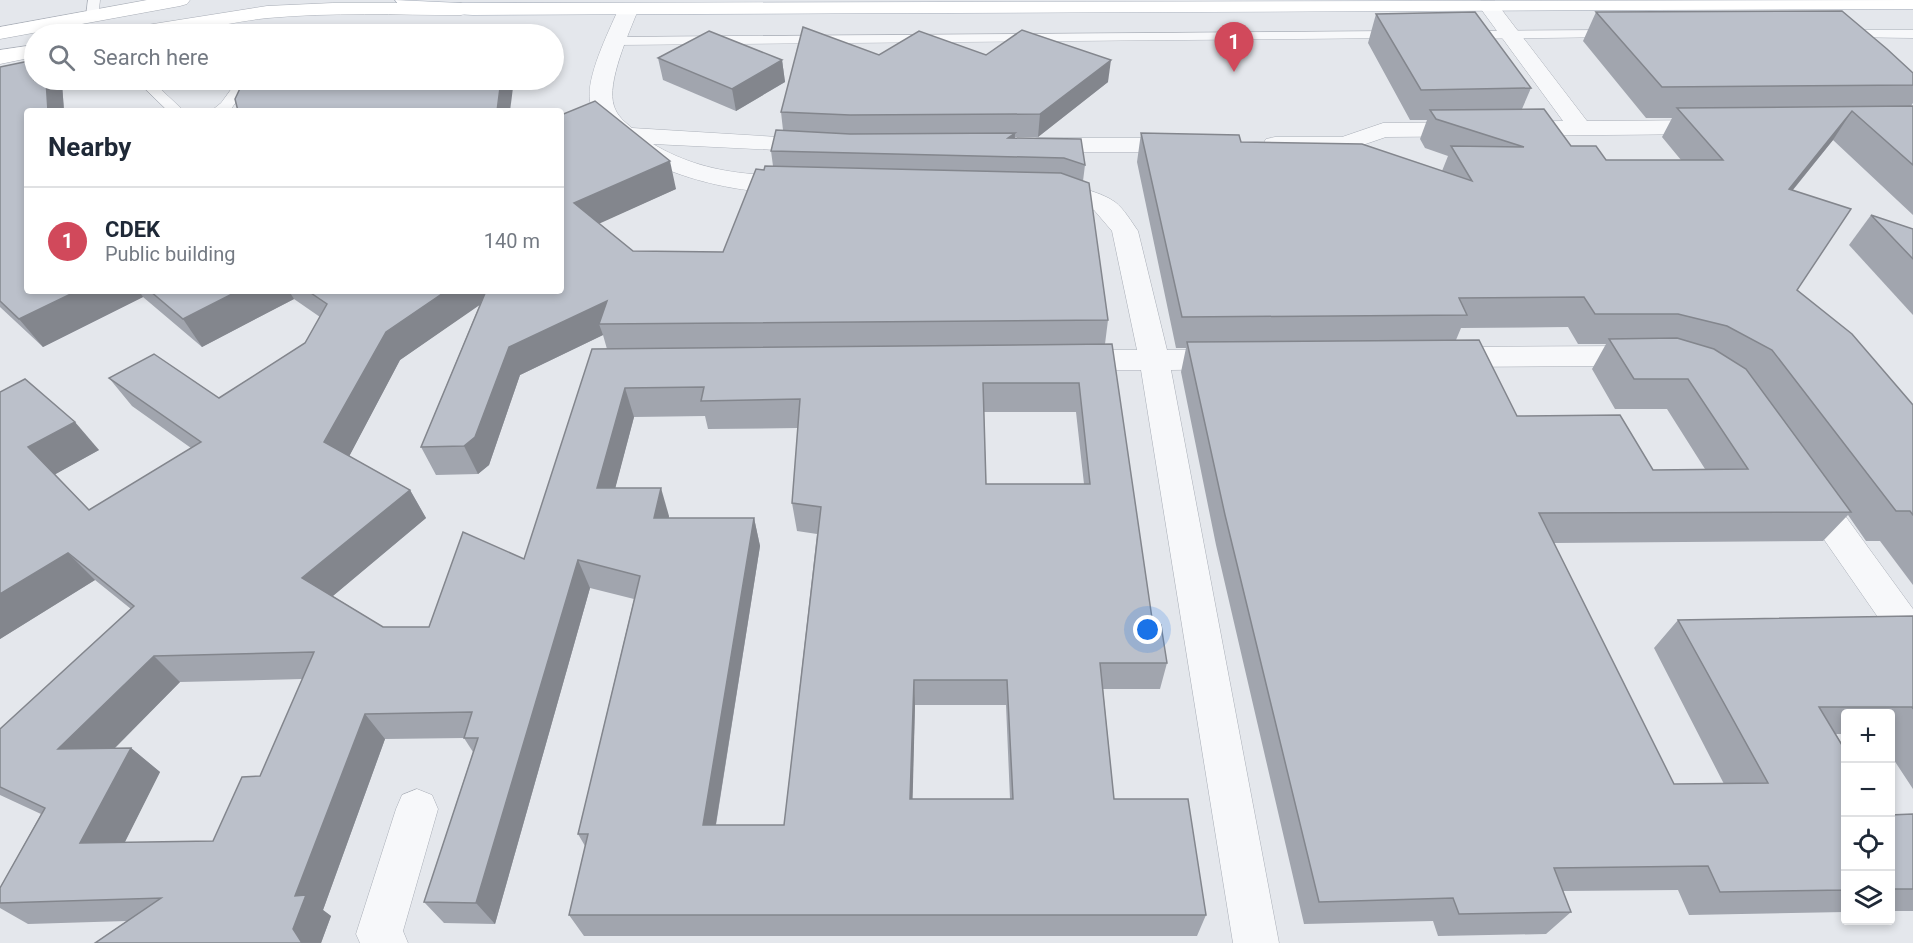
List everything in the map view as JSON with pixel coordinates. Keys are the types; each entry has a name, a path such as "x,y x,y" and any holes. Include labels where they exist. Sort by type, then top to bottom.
{"main road":[{"path":"34,24 94,8 180,0"},
{"path":"405,0 423,6 462,9 504,8 546,0"},
{"path":"191,24 267,12 333,9 628,10 1913,3"},
{"path":"0,33 24,27"},
{"path":"0,57 24,53"}],"street":[{"path":"1793,2 1859,57"},
{"path":"1488,5 1580,128"},
{"path":"628,10 616,41 600,97 606,125 653,156 700,173 746,183 816,185"},
{"path":"606,125 840,146"},
{"path":"1251,144 1345,144 1383,130 1735,127"},
{"path":"1016,146 1204,144"},
{"path":"1016,190 1062,191 1090,199 1111,212 1125,231 1154,360 1256,943"},
{"path":"1412,357 1668,357"},
{"path":"1047,361 1259,359"},
{"path":"1798,476 1913,638"},
{"path":"385,943 379,934 417,809"}],"lane":[{"path":"1825,28 1913,34"},
{"path":"1449,35 1629,34"},
{"path":"616,41 1413,35"},
{"path":"154,90 174,108"},
{"path":"223,108 238,90"}],"building":[{"path":"1842,11 1913,73 1913,85 1662,87 1596,12"},
{"path":"1475,12 1531,88 1421,90 1376,14"},
{"path":"803,27 879,55 919,31 986,55 1022,30 1111,60 1040,114 850,115 781,112"},
{"path":"709,31 782,60 732,89 658,58"},
{"path":"24,62 24,90 47,90 48,108 24,108 24,294 71,294 19,319 0,301 0,67"},
{"path":"239,90 500,90 497,108 237,108 235,99"},
{"path":"595,101 670,161 574,203 633,251 723,252 756,169 764,170 765,166 1061,173 1089,183 1108,320 599,324 607,301 509,347 475,437 464,446 421,447 485,294 564,294 564,114"},
{"path":"1913,106 1913,165 1852,111 1789,189 1851,209 1797,290 1852,334 1913,405 1913,515 1910,511 1896,511 1772,350 1727,326 1678,314 1595,314 1584,297 1459,298 1467,315 1182,317 1141,133 1239,135 1241,142 1362,144 1472,181 1451,146 1524,147 1436,119 1430,110 1544,109 1571,146 1596,146 1606,160 1723,160 1677,108"},
{"path":"776,130 850,134 1015,133 1008,138 1081,139 1085,165 1064,158 771,151"},
{"path":"1871,215 1913,229 1913,259"},
{"path":"154,294 232,294 183,319"},
{"path":"312,294 442,294 386,332 324,442 410,490 302,578 383,627 429,627 463,532 524,559 592,349 1112,344 1153,625 1161,625 1167,663 1100,663 1114,799 1188,799 1206,915 569,915 588,834 578,834 640,576 578,560 476,903 424,902 478,738 464,738 472,712 365,714 295,896 306,895 293,929 302,943 95,943 161,898 0,903 0,888 45,808 0,787 0,729 134,606 68,553 0,594 0,392 25,379 75,422 28,447 89,510 201,442 109,378 154,354 219,398 305,343 327,304","holes":["983,383 1079,383 1090,484 986,484","704,387 701,401 800,399 792,503 821,507 784,825 703,825 754,518 654,518 661,488 597,488 625,388","314,652 260,776 242,777 213,841 80,843 131,748 58,749 154,656","914,680 1007,680 1013,799 910,799"]},
{"path":"1677,338 1714,349 1746,369 1851,512 1539,513 1674,784 1768,783 1678,620 1913,616 1913,709 1912,707 1819,707 1841,743 1841,890 1720,892 1708,866 1554,868 1571,912 1459,914 1453,898 1319,902 1225,515 1187,342 1479,340 1517,416 1620,415 1653,470 1748,469 1688,379 1634,379 1609,339"},
{"path":"1913,814 1913,889 1895,889 1895,815"}],"place":[{"name":"CDEK","path":"1234,72"}]}
